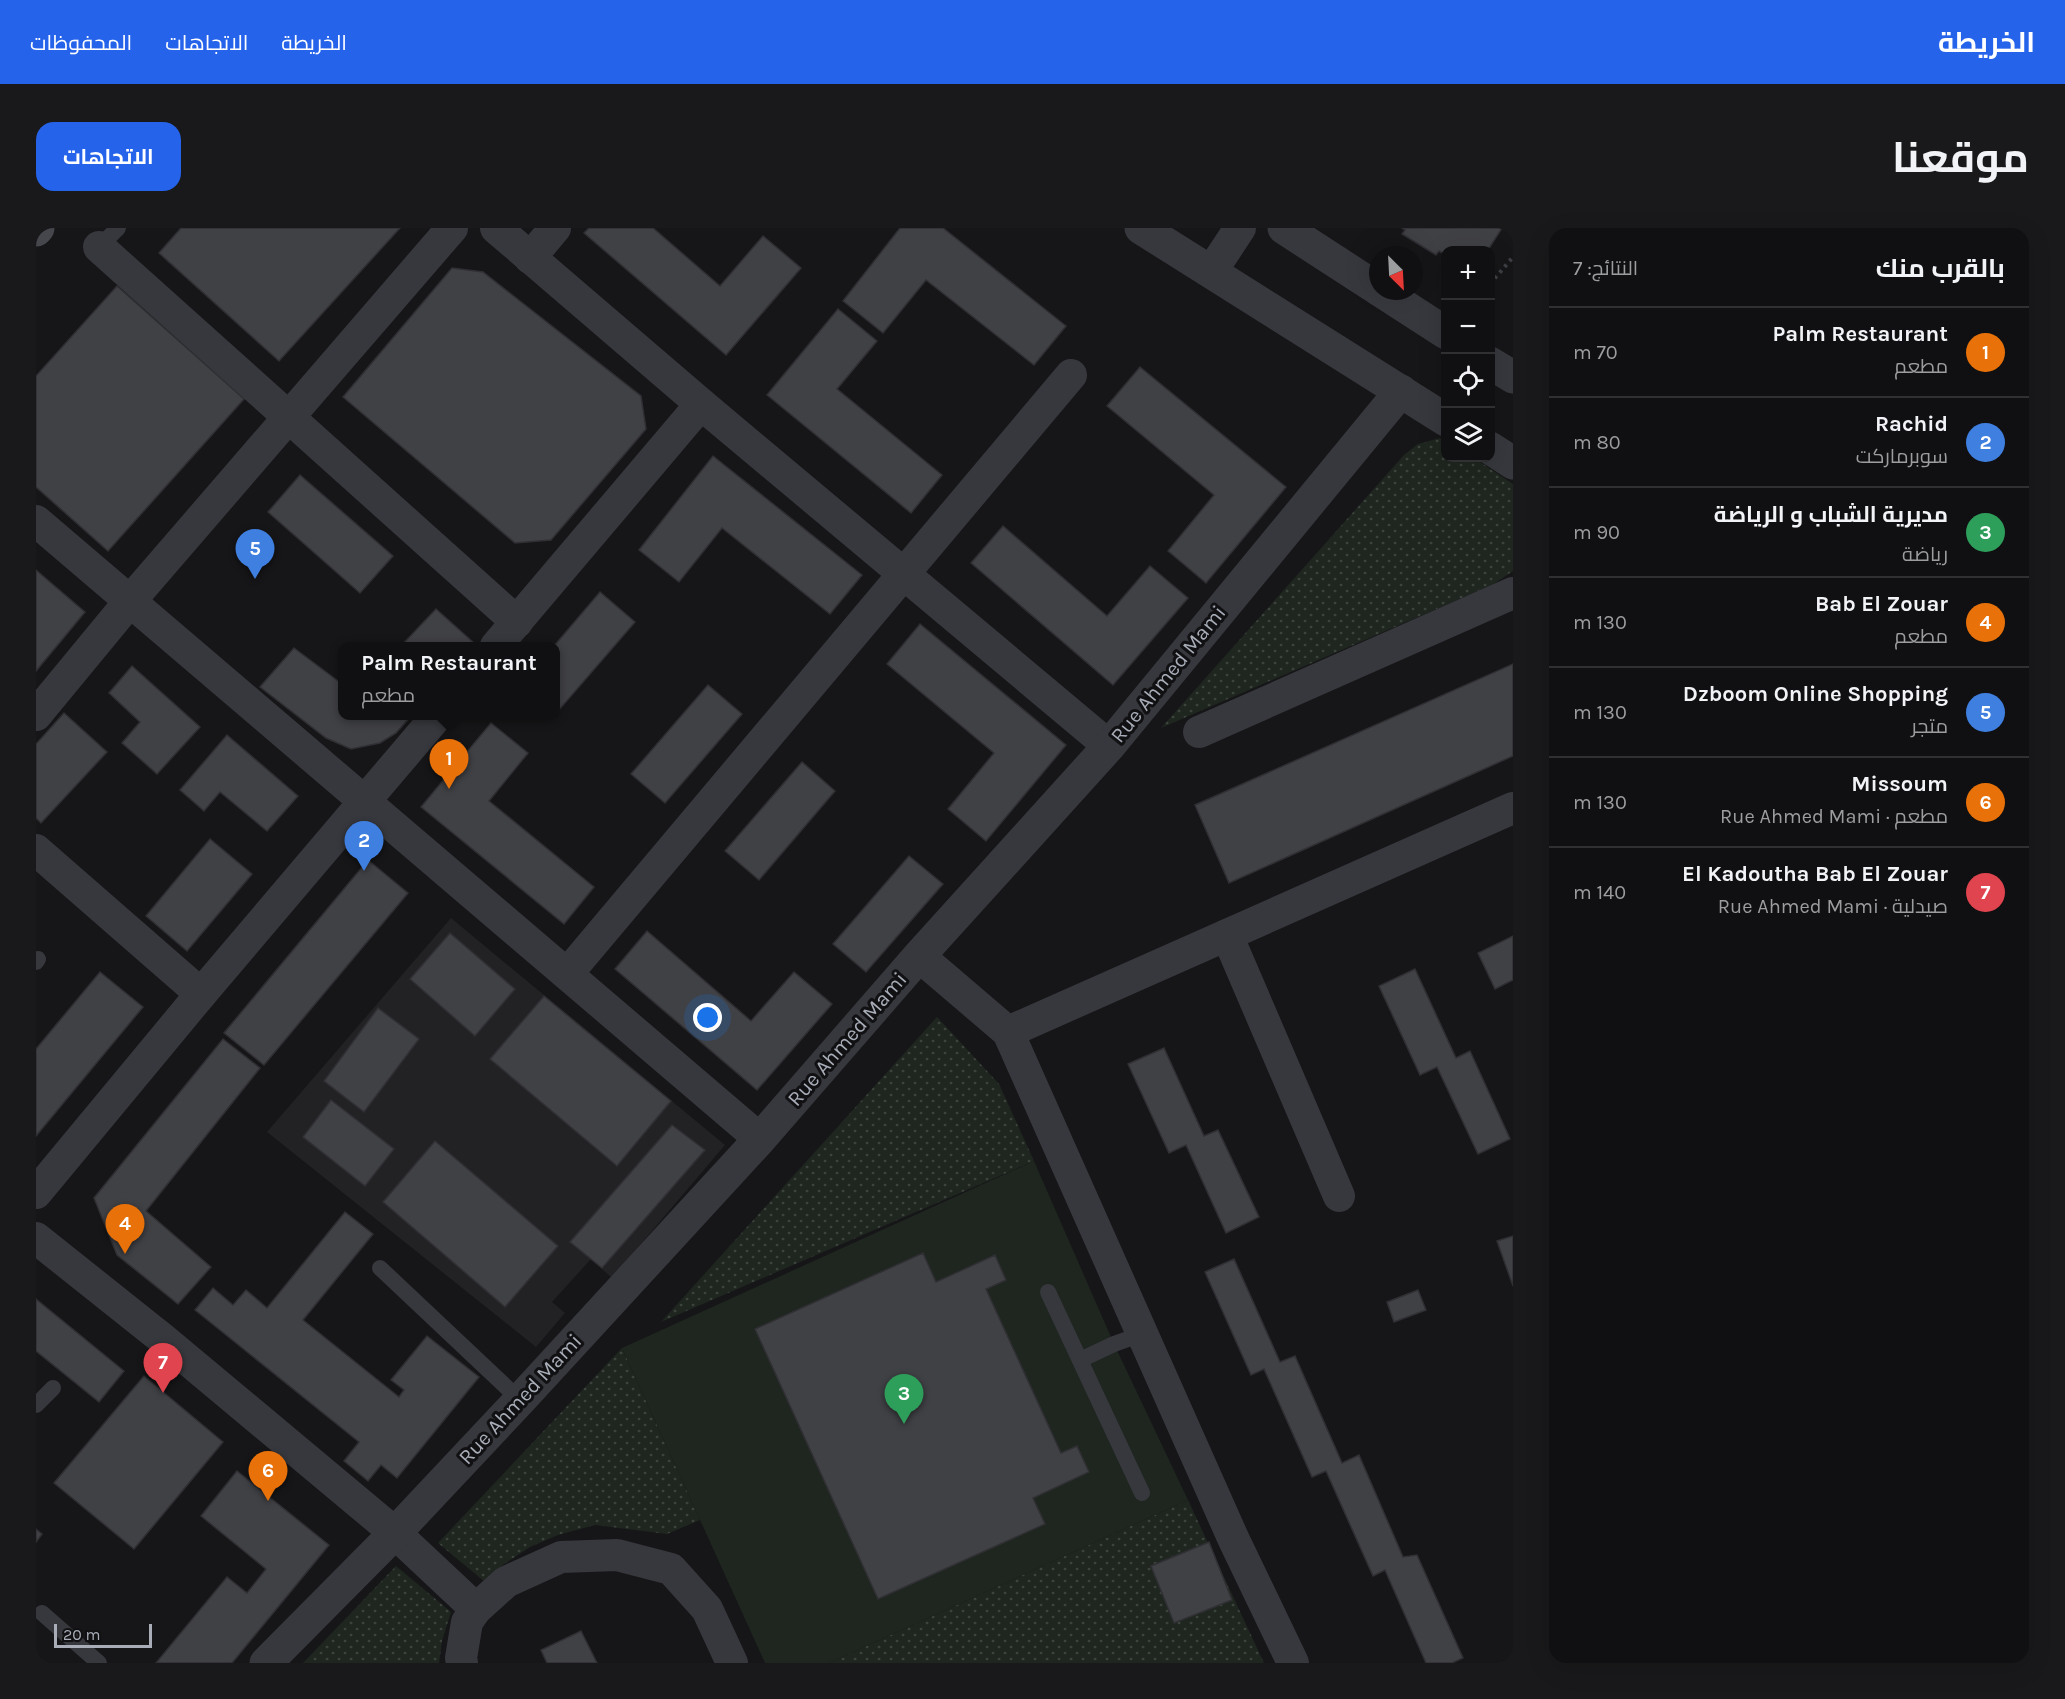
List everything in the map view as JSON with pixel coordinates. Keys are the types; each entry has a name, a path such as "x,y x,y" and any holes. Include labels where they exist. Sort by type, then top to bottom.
{"street":[{"path":"36,715 130,601 452,228"},
{"path":"496,228 701,404 1109,746"},
{"path":"530,258 555,228"},
{"path":"1141,228 1441,417"},
{"path":"1211,272 1240,228"},
{"path":"1284,228 1369,283"},
{"path":"108,238 289,417 517,622"},
{"path":"1395,300 1441,330"},
{"path":"1495,366 1513,377"},
{"path":"567,975 1071,375"},
{"name":"Rue Ahmed Mami","path":"266,1663 395,1533 760,1139 919,956 1109,746 1401,391"},
{"path":"500,642 701,404"},
{"path":"1495,451 1513,463"},
{"path":"36,521 760,1139"},
{"path":"1199,732 1513,593"},
{"path":"36,1193 201,994 435,720"},
{"path":"1008,1032 1513,808"},
{"path":"36,849 201,994"},
{"path":"1227,935 1340,1196"},
{"path":"919,956 1008,1032 1233,1538 1293,1663"},
{"path":"36,1238 173,1348 395,1533 476,1609"},
{"path":"462,1663 467,1622 476,1609 506,1582 561,1557 617,1555 671,1569 707,1609 732,1663"}],"lane":[{"path":"380,1268 520,1400"},
{"path":"1048,1292 1142,1493"},
{"path":"1080,1360 1142,1334"},
{"path":"36,1405 53,1388"},
{"path":"42,1613 99,1663"}],"path":[{"path":"1495,279 1513,257"}],"shaded area":[{"path":"1440,438 1441,462 1480,462 1513,484 1513,571 1492,585 1161,728 1404,455 1418,444"},
{"path":"451,918 725,1145 612,1278 591,1259 552,1302 565,1313 536,1347 267,1132"},
{"path":"937,1017 999,1084 1034,1161 661,1322"},
{"path":"1034,1161 1114,1344 1188,1500 829,1663 765,1663 622,1348"},
{"path":"622,1348 700,1520 667,1534 595,1525 558,1535 530,1547 504,1564 485,1582 438,1543"},
{"path":"1188,1500 1264,1663 829,1663"},
{"path":"396,1566 451,1612 442,1641 439,1663 303,1663"}],"building":[{"path":"181,228 400,228 279,361 159,253"},
{"path":"589,228 653,228 720,286 763,236 801,268 726,355 584,233"},
{"path":"900,228 943,228 1066,326 1034,365 926,280 883,333 843,301"},
{"path":"1402,228 1502,228 1491,246 1441,246 1441,252 1439,251 1436,255 1402,234 1405,230"},
{"path":"452,268 483,272 641,396 646,429 551,540 515,543 343,397"},
{"path":"117,286 244,399 108,551 36,487 36,376"},
{"path":"838,309 877,341 837,389 942,475 911,513 767,395"},
{"path":"1140,367 1286,487 1206,583 1168,551 1214,495 1107,406"},
{"path":"713,456 862,575 830,614 722,528 679,582 639,550"},
{"path":"300,475 393,556 360,593 268,512"},
{"path":"1003,526 1107,616 1150,566 1188,598 1113,685 971,563"},
{"path":"36,570 85,612 36,671"},
{"path":"600,592 635,622 560,709 560,642 557,642"},
{"path":"436,609 473,642 405,642"},
{"path":"920,624 1066,745 986,841 948,809 994,753 887,664"},
{"path":"294,648 338,681 338,720 407,720 396,733 380,743 351,749 326,738 260,687"},
{"path":"1513,664 1513,756 1229,883 1195,805"},
{"path":"132,666 200,727 157,774 122,743 140,722 109,693"},
{"path":"708,685 742,714 665,803 631,774"},
{"path":"64,713 107,752 41,823 36,818 36,744"},
{"path":"491,723 528,753 489,801 594,887 564,924 421,807"},
{"path":"227,735 298,796 267,831 220,792 204,811 180,790"},
{"path":"802,762 835,791 759,880 725,851"},
{"path":"210,839 252,874 187,951 146,916"},
{"path":"909,856 943,884 866,972 833,944"},
{"path":"368,860 408,893 264,1065 224,1033"},
{"path":"647,931 751,1021 794,972 832,1004 757,1090 615,969"},
{"path":"450,933 515,989 475,1036 410,979"},
{"path":"1513,936 1513,980 1495,989 1478,953"},
{"path":"1415,969 1456,1058 1470,1051 1510,1139 1478,1154 1437,1067 1420,1075 1379,986"},
{"path":"100,972 143,1007 36,1136 36,1049"},
{"path":"544,996 671,1101 617,1166 490,1059"},
{"path":"378,1008 419,1039 364,1112 324,1081"},
{"path":"223,1039 260,1068 146,1211 211,1267 178,1304 117,1255 94,1198"},
{"path":"1164,1048 1204,1136 1218,1130 1259,1217 1226,1233 1186,1145 1169,1153 1128,1064"},
{"path":"331,1100 394,1149 365,1186 303,1137"},
{"path":"672,1125 705,1150 602,1268 570,1242"},
{"path":"435,1141 558,1246 505,1307 383,1202"},
{"path":"345,1212 373,1234 303,1320 399,1397 404,1390 391,1380 427,1336 479,1377 397,1478 381,1465 368,1481 344,1461 359,1442 195,1310 213,1288 233,1305 246,1290 267,1308"},
{"path":"1513,1236 1513,1286 1497,1241"},
{"path":"923,1253 936,1282 995,1255 1006,1280 986,1289 1061,1453 1077,1446 1089,1472 1033,1498 1045,1524 878,1599 755,1329"},
{"path":"1234,1259 1280,1362 1295,1356 1342,1463 1359,1455 1403,1557 1417,1555 1463,1658 1452,1663 1426,1663 1385,1570 1373,1576 1326,1471 1312,1477 1264,1369 1251,1375 1205,1272"},
{"path":"1418,1290 1426,1310 1394,1322 1387,1302"},
{"path":"36,1299 124,1371 99,1402 36,1351"},
{"path":"144,1376 223,1442 134,1549 54,1483"},
{"path":"237,1471 329,1545 232,1663 156,1663 227,1577 247,1593 266,1569 201,1516"},
{"path":"36,1529 42,1534 36,1542"},
{"path":"1209,1542 1232,1600 1174,1623 1151,1566"},
{"path":"581,1631 597,1663 547,1663 541,1650"}],"place":[{"name":"Dzboom Online Shopping","path":"255,579"},
{"name":"Palm Restaurant","path":"449,789"},
{"name":"Rachid","path":"364,871"},
{"name":"Bab El Zouar","path":"125,1254"},
{"name":"El Kadoutha Bab El Zouar","path":"163,1393"},
{"name":"مديرية الشباب و الرياضة","path":"904,1424"},
{"name":"Missoum","path":"268,1501"}]}
